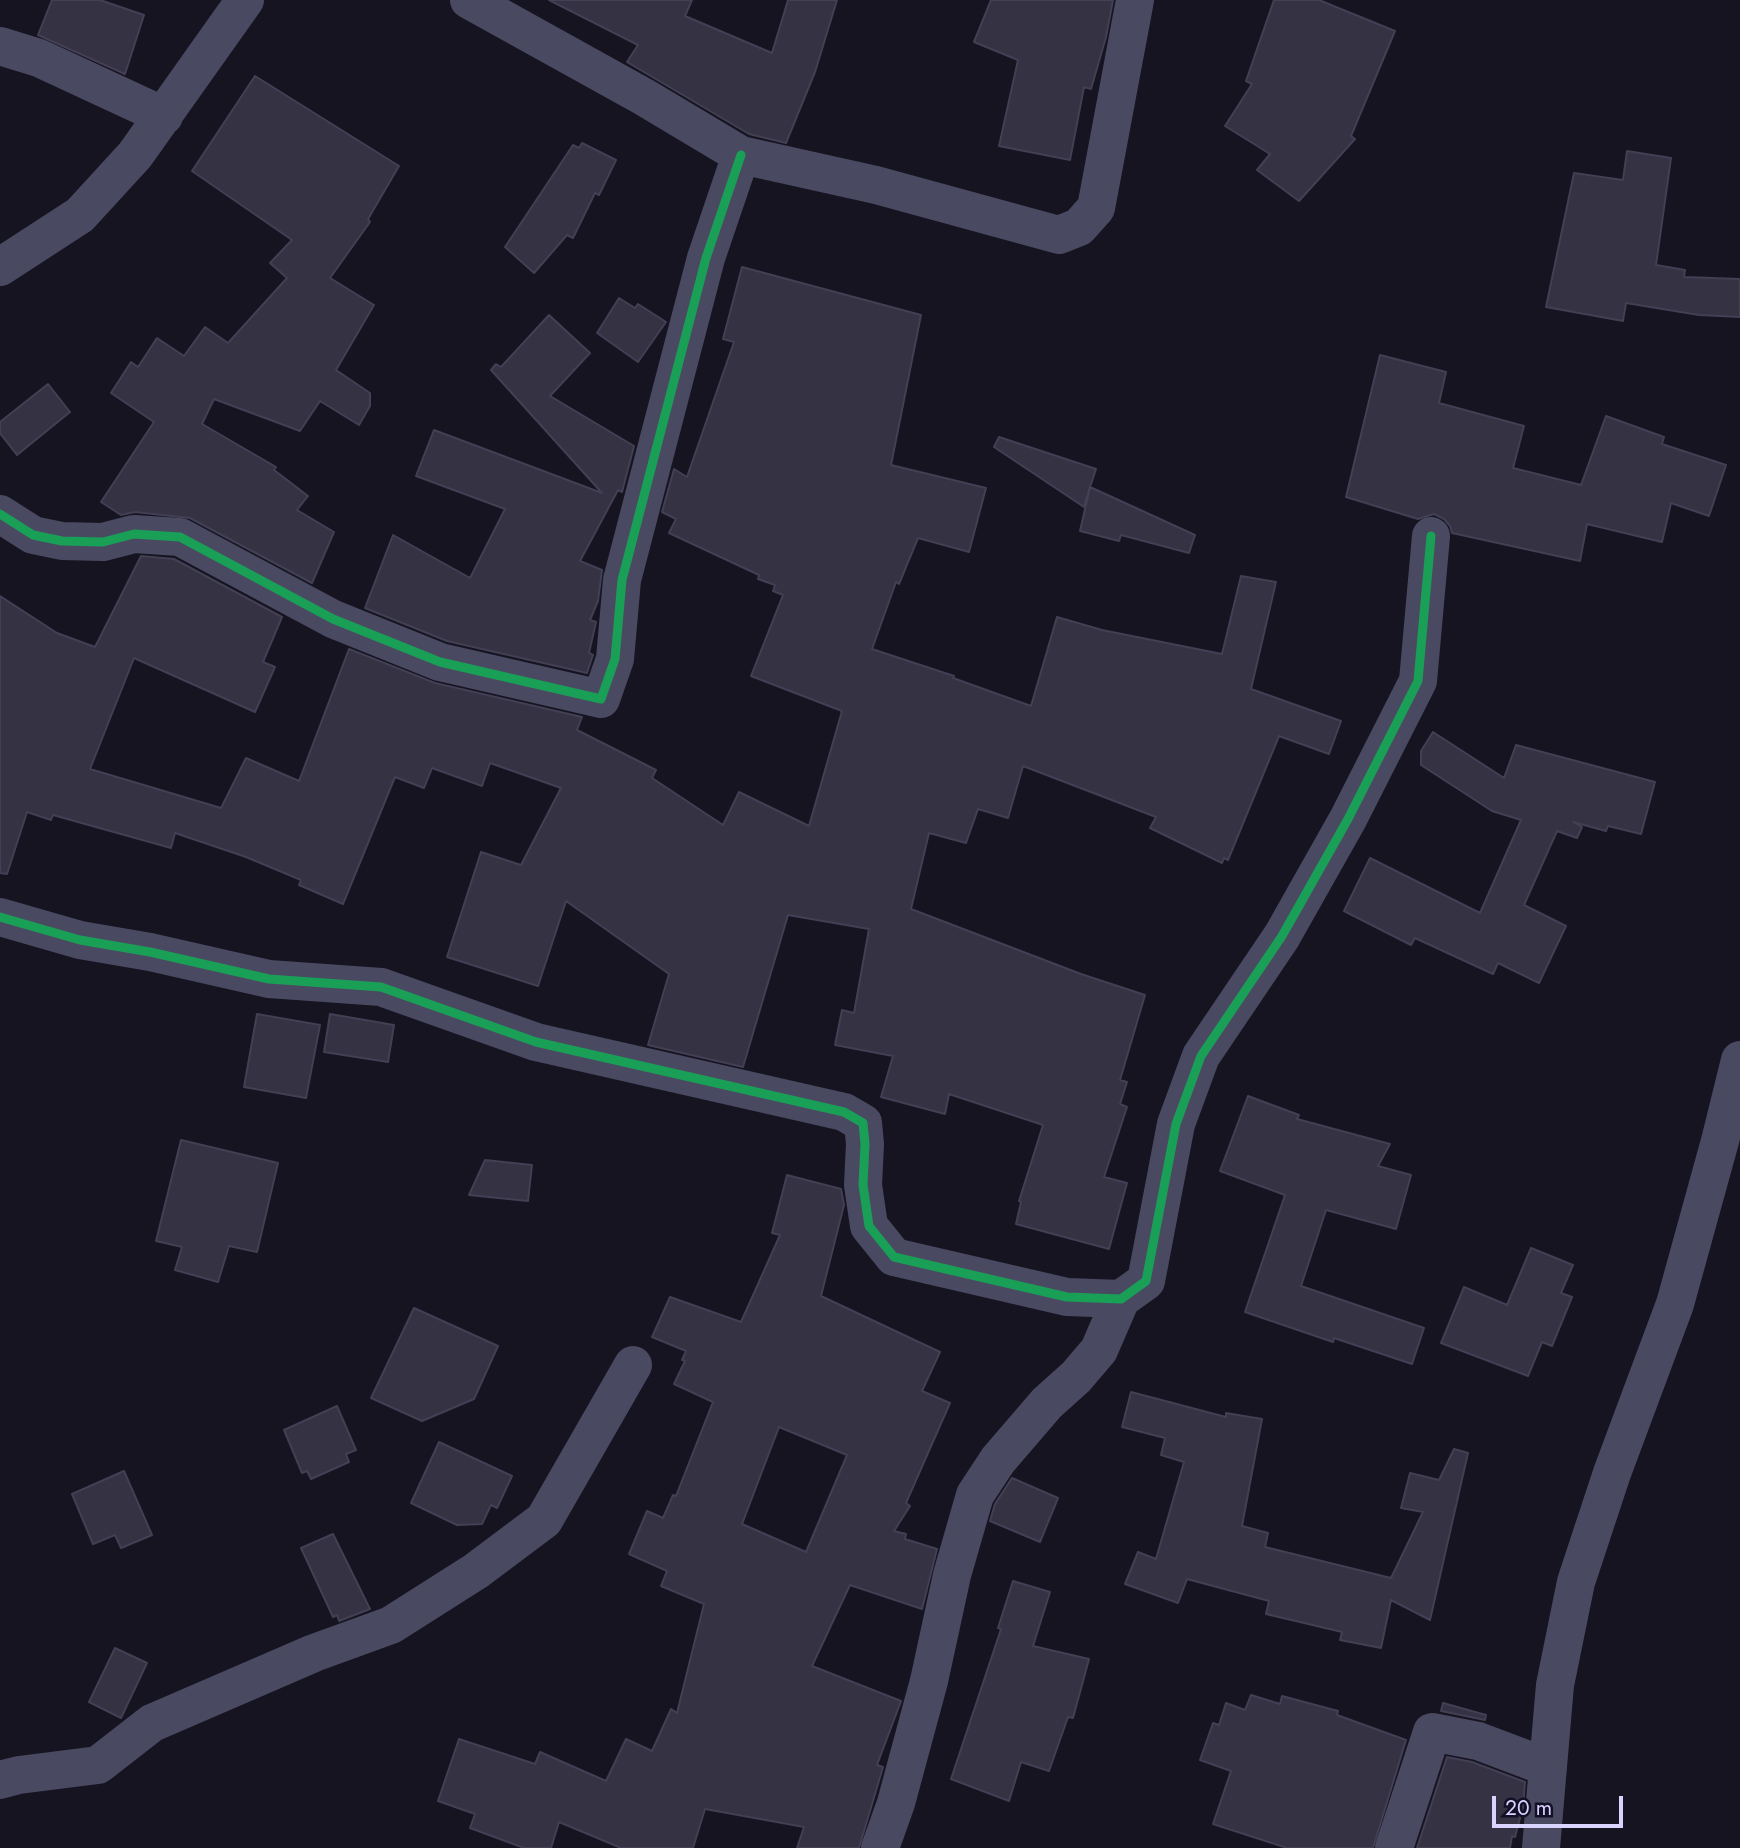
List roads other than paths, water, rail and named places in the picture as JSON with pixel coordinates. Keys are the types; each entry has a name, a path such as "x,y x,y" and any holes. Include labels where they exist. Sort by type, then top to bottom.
{"street":[{"path":"0,267 80,215 135,155 245,0"},
{"path":"469,0 644,97 741,155 876,186 1059,235 1079,227 1096,208 1135,0"},
{"path":"0,46 39,58 164,116"},
{"path":"0,514 33,535 62,541 103,542 134,534 180,537 333,619 440,662 601,699 615,659 622,580 706,258 741,155"},
{"path":"880,1848 896,1803 929,1681 949,1587 975,1495 998,1460 1047,1403 1076,1377 1099,1350 1121,1299 1146,1281 1176,1124 1201,1056 1282,936 1348,820 1418,681 1431,536"},
{"path":"0,917 80,940 150,952 269,979 382,987 536,1042 844,1112 863,1123 863,1185 869,1226 894,1257 1067,1297 1121,1299"},
{"path":"1541,1848 1555,1685 1576,1582 1612,1474 1675,1304 1740,1060"},
{"path":"0,1780 98,1765 152,1723 314,1653 391,1625 476,1571 544,1520 633,1365"},
{"path":"1394,1848 1432,1732 1478,1741 1547,1767"}]}
